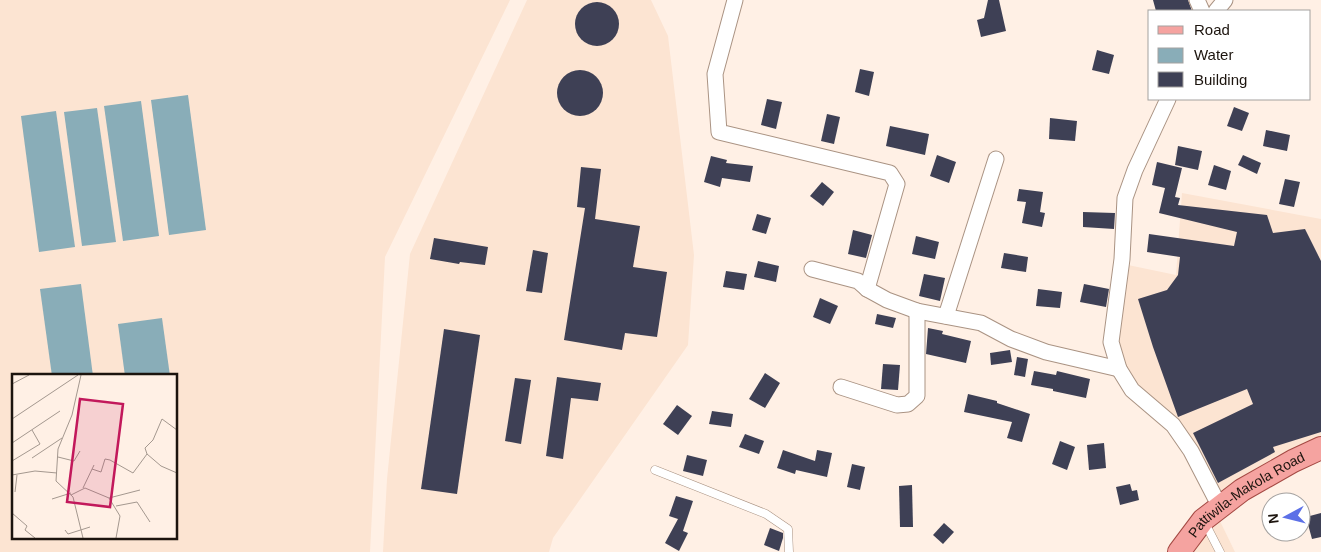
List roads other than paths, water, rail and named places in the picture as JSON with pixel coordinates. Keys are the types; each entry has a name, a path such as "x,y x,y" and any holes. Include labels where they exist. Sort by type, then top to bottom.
{"main road":[{"name":"Pattiwila-Makola Road","path":"1179,552 1212,514 1242,490 1293,461 1321,448"}],"street":[{"path":"735,0 716,74 718,132 890,173 897,184 867,289"},
{"path":"1217,10 1225,0"},
{"path":"1168,100 1135,170 1126,198 1122,260 1111,342 1119,370 1132,390 1173,425 1192,451 1212,514"},
{"path":"946,316 996,159"},
{"path":"812,269 858,281 867,289 887,300 918,312 981,323 1011,339 1046,352 1119,370"},
{"path":"841,387 897,405 908,404 916,396 918,312"}],"lane":[{"path":"654,470 766,514 788,529 789,552"},
{"path":"1212,514 1220,552"}],"water":[{"path":"188,95 206,230 169,235 151,100"},
{"path":"141,101 159,236 123,241 104,106"},
{"path":"97,108 116,242 82,246 64,112"},
{"path":"56,111 75,247 39,252 21,116"},
{"path":"81,284 93,374 52,374 40,289"},
{"path":"162,318 170,374 125,374 118,324"}]}
